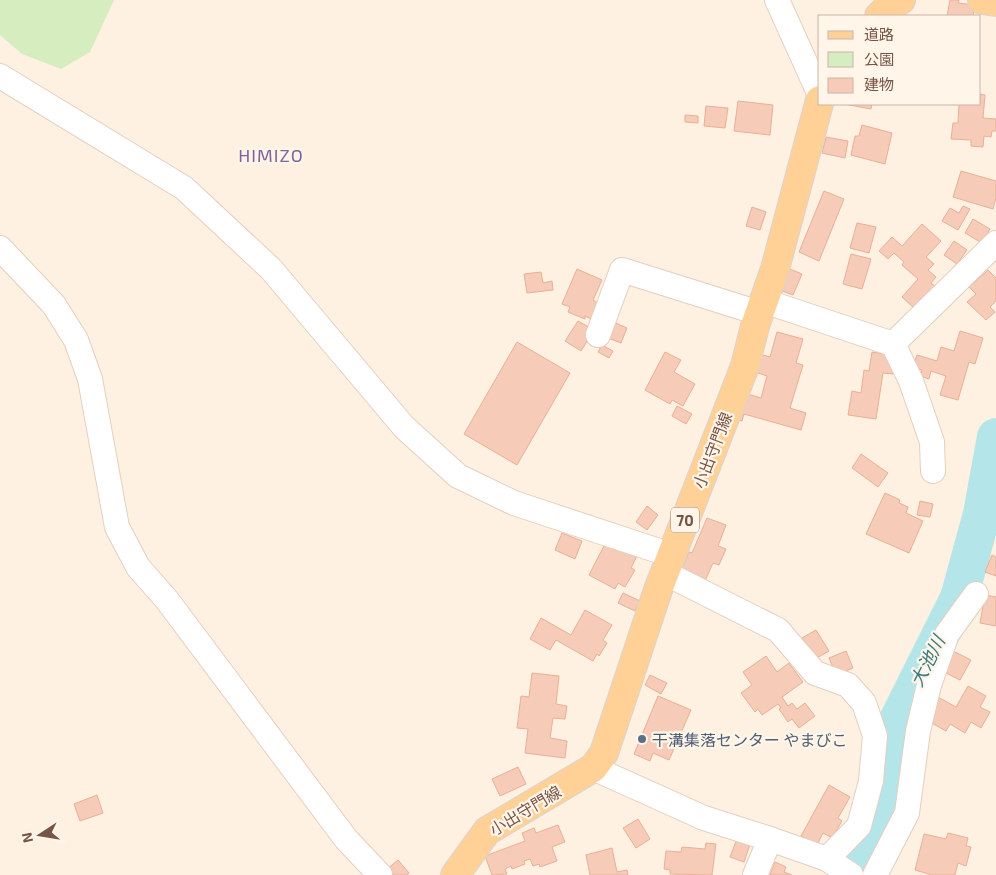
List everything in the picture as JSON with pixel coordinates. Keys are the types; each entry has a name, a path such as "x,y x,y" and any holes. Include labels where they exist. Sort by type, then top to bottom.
{"main road":[{"path":"880,15 892,4 901,0"},
{"path":"982,0 996,2"},
{"name":"小出守門線","path":"455,875 486,831 593,768 604,753 668,564 745,366 761,307 774,269 819,105"}],"street":[{"path":"777,0 818,91"},
{"path":"0,76 184,188 271,269 404,427 458,476 514,503 668,564 778,630 815,673 848,685 864,703 875,736 871,781 859,826 827,859"},
{"path":"893,344 996,243"},
{"path":"0,248 54,305 76,340 90,378 118,527 138,566 167,600 346,839 380,875"},
{"path":"598,336 622,270 893,344 911,381 932,442 933,471"},
{"path":"875,875 907,813 918,732 929,685 947,634 976,594"},
{"path":"593,768 704,818 770,838 827,859 850,875"},
{"path":"756,875 770,838"}],"green space":[{"path":"0,0 114,0 90,52 61,69 22,54 0,35"}],"building":[{"path":"950,0 959,0 958,3 975,5 973,15 947,15"},
{"path":"981,94 985,95 983,118 996,119 996,131 992,131 991,137 984,136 983,147 971,146 971,140 951,139 953,123 958,123 959,105 981,105"},
{"path":"738,101 773,105 770,135 734,131"},
{"path":"849,105 872,105 871,109"},
{"path":"706,106 728,108 725,128 704,126"},
{"path":"685,115 698,116 698,123 685,122"},
{"path":"862,125 892,133 885,164 851,155 855,136 859,136"},
{"path":"826,137 848,141 845,158 822,153"},
{"path":"961,171 996,181 996,198 993,209 953,197"},
{"path":"824,191 844,199 819,261 799,252"},
{"path":"963,206 970,209 958,230 942,221 950,208 959,213"},
{"path":"752,207 766,212 760,230 746,226"},
{"path":"973,219 990,229 982,243 965,233"},
{"path":"857,223 876,227 869,253 850,248"},
{"path":"922,224 941,241 926,257 934,264 928,270 936,277 931,283 935,286 915,309 902,297 918,279 902,265 904,262 894,253 888,259 879,251 892,237 902,246"},
{"path":"954,241 967,250 957,264 944,255"},
{"path":"851,254 871,259 862,289 843,284"},
{"path":"783,266 802,274 793,295 774,288"},
{"path":"577,269 602,280 593,300 598,303 591,319 585,316 585,319 568,312 570,307 562,304"},
{"path":"988,270 996,278 996,301 990,307 995,312 986,320 967,302 976,294 969,287"},
{"path":"541,272 543,283 552,281 553,290 527,293 524,274"},
{"path":"578,321 594,330 581,351 565,341"},
{"path":"611,321 627,328 621,343 605,337"},
{"path":"960,331 983,338 975,364 969,362 958,400 940,395 946,376 931,371 929,379 920,376 922,370 913,367 917,355 937,361 941,347 954,351"},
{"path":"777,332 803,339 796,363 803,365 790,408 806,413 801,430 744,414 742,421 730,418 738,391 761,398 767,376 755,372 760,354 770,357"},
{"path":"517,342 570,373 517,465 464,434"},
{"path":"602,345 613,351 609,358 598,352"},
{"path":"665,352 681,360 674,372 695,384 683,406 672,400 670,404 645,390"},
{"path":"872,352 895,356 893,374 883,373 876,419 848,415 852,391 861,393 864,370 869,371"},
{"path":"677,406 692,414 686,424 672,416"},
{"path":"861,454 888,473 878,487 852,468"},
{"path":"885,493 900,500 899,503 908,507 906,513 923,521 909,553 866,534"},
{"path":"920,501 933,504 930,517 917,515"},
{"path":"647,506 658,515 647,530 636,522"},
{"path":"707,518 726,525 718,546 726,549 719,565 713,563 704,583 680,573 689,552 692,553"},
{"path":"562,533 582,541 575,559 555,550"},
{"path":"607,540 637,556 631,568 635,570 625,587 618,583 615,589 589,575"},
{"path":"992,555 996,557 996,576 985,572"},
{"path":"623,593 640,601 635,611 618,603"},
{"path":"985,595 996,597 996,626 980,623"},
{"path":"585,610 612,625 603,640 607,643 599,656 597,654 593,661 556,640 550,650 530,639 541,618 571,635"},
{"path":"816,630 829,651 815,659 802,638"},
{"path":"951,650 971,660 960,680 940,670"},
{"path":"846,651 853,668 836,675 829,658"},
{"path":"766,656 777,672 789,663 803,682 782,697 788,706 792,703 797,709 805,703 815,716 799,728 792,719 788,722 779,709 781,708 778,704 762,715 758,709 755,712 741,693 752,685 743,672"},
{"path":"532,673 559,676 556,704 567,706 565,719 553,718 550,738 567,741 565,758 525,753 528,729 517,728 521,696 529,697"},
{"path":"650,675 667,683 661,694 645,685"},
{"path":"968,686 986,696 980,707 990,712 981,728 971,722 965,733 950,724 946,731 930,722 936,710 930,706 936,696 956,707"},
{"path":"658,696 691,710 669,760 653,753 650,761 634,754"},
{"path":"518,767 526,784 500,796 492,779"},
{"path":"829,785 850,797 838,818 842,821 832,838 823,833 817,845 801,836"},
{"path":"97,795 103,813 80,821 74,804"},
{"path":"638,819 650,839 636,848 623,828"},
{"path":"558,825 565,842 552,847 557,861 540,867 539,864 533,866 530,859 524,861 525,864 512,869 511,866 505,869 507,874 492,875 485,856 525,841 522,833 534,828 536,833"},
{"path":"948,833 968,838 966,846 971,847 966,866 958,863 955,875 932,875 915,870 924,834 946,839"},
{"path":"737,839 750,844 744,862 730,857"},
{"path":"706,843 716,844 712,875 670,874 670,870 664,869 666,851 681,852 682,847 705,849"},
{"path":"612,848 617,872 627,870 628,875 590,875 586,855"},
{"path":"398,860 409,873 407,875 390,875 386,870"},
{"path":"775,862 786,867 784,872 792,875 770,875"}],"waterway":[{"name":"大池川","path":"848,875 876,847 897,770 898,720 959,598 982,514 996,437"}],"place":[{"name":"干溝集落センター やまびこ","path":"642,739"}],"district":[{"name":"HIMIZO","path":"271,155"}]}
